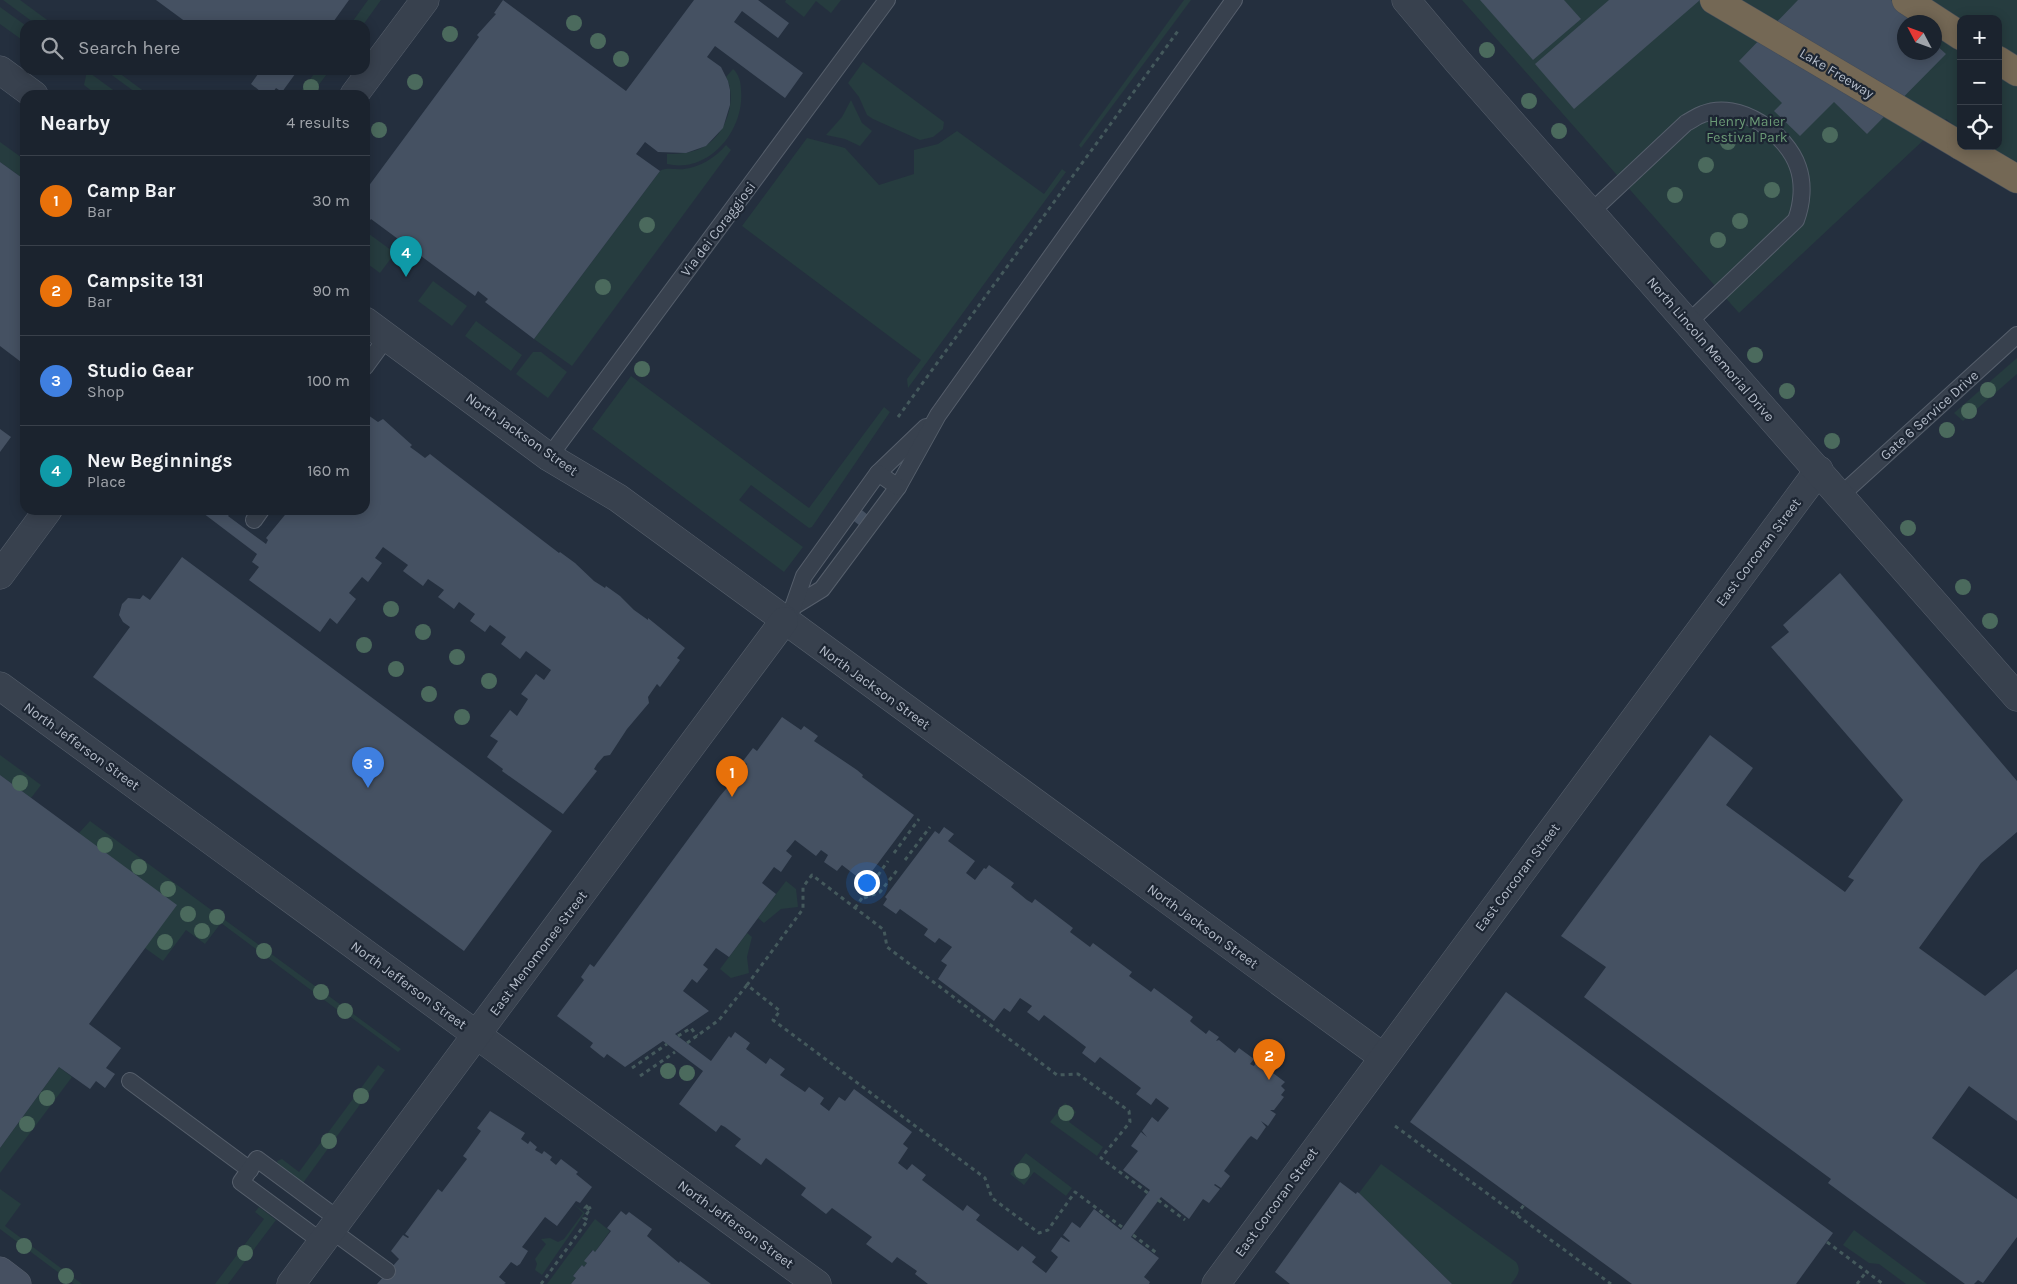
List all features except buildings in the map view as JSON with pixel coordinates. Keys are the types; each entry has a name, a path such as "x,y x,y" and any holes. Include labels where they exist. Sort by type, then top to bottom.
{"highway":[{"name":"Lake Freeway","path":"1714,0 1957,144"},
{"path":"1743,0 1905,113"},
{"path":"1906,0 1957,33"},
{"path":"2002,63 2017,72"},
{"name":"Lake Freeway","path":"1968,150 2017,179"}],"main road":[{"path":"0,1271 17,1284"}],"street":[{"path":"370,73 424,0"},
{"name":"North Lincoln Memorial Drive","path":"1406,0 1458,62 2017,697"},
{"path":"0,70 27,90"},
{"path":"358,90 369,75"},
{"name":"North Jackson Street","path":"370,325 549,457 618,498 790,613 1383,1057"},
{"name":"East Corcoran Street","path":"1216,1284 1819,470"},
{"path":"0,575 44,515"},
{"name":"East Menomonee Street","path":"291,1284 790,613"},
{"name":"North Jefferson Street","path":"0,686 817,1284"}],"lane":[{"name":"Via dei Coraggiosi","path":"549,457 887,0"},
{"path":"790,613 822,589 898,488 938,415 1234,0"},
{"path":"1591,212 1686,123 1704,113 1720,111 1739,113 1762,123 1787,146 1798,167 1802,191 1796,220 1688,323"},
{"name":"Gate 6 Service Drive","path":"1841,495 2017,335"},
{"path":"370,360 387,337"},
{"path":"790,613 804,576 878,473 938,415"},
{"path":"878,473 898,488"},
{"path":"130,1080 387,1271"},
{"path":"249,1170 330,1230"}],"path":[{"path":"893,424 1184,24"},
{"path":"894,853 919,819"},
{"path":"905,860 930,827"},
{"path":"855,908 864,898 870,884 888,861"},
{"path":"864,898 880,892 898,869"},
{"path":"688,1043 720,1020 747,985 803,909 803,887 812,876 884,930 887,947 1057,1075 1078,1074 1129,1111 1130,1122 1102,1158 1148,1193"},
{"path":"747,985 780,1010 773,1020 985,1178 992,1198 1039,1233 1048,1230 1075,1192 1122,1227"},
{"path":"678,1036 691,1028 697,1036"},
{"path":"632,1068 667,1044"},
{"path":"640,1076 675,1052"},
{"path":"1395,1126 1611,1284"},
{"path":"1158,1200 1184,1220"},
{"path":"541,1284 588,1220 584,1218 588,1212 585,1209 587,1205"},
{"path":"1516,1215 1524,1205"},
{"path":"1133,1235 1158,1254"},
{"path":"1827,1242 1883,1284"},
{"path":"1857,1284 1866,1272"}],"green space":[{"path":"3,0 20,0 47,20 30,20"},
{"path":"368,0 381,0 367,20 354,20"},
{"path":"786,0 841,0 831,13 816,1 804,17 785,2"},
{"path":"1184,0 1191,0 1081,148 1079,145"},
{"name":"Henry Maier Festival Park","path":"1462,0 2017,0 2017,178 1984,150 2002,150 2002,15 1957,15 1957,128 1946,119 1739,313"},
{"path":"0,7 20,21 20,38 0,24"},
{"path":"863,62 944,122 943,129 933,137 920,140 867,115 859,97 848,83"},
{"path":"733,69 737,73 740,82 741,105 731,133 722,145 710,155 697,162 683,165 667,164 667,154 692,152 705,146 719,133 728,115 730,105 731,95 726,77"},
{"path":"86,75 92,75 113,90 90,90 84,85"},
{"path":"112,75 122,75 142,90 132,90"},
{"path":"313,75 326,75 315,90 302,90"},
{"path":"851,100 862,123 872,131 860,146 845,139 826,135 842,117"},
{"path":"957,131 1044,194 1062,169 1066,172 908,388 907,379 921,360 742,226 807,138 845,148 879,185 914,174 914,150 938,144"},
{"path":"0,142 20,156 20,176 0,162"},
{"path":"726,145 731,150 572,366 534,339 660,171 696,166 712,158"},
{"path":"370,235 395,253 380,273 370,266"},
{"path":"433,281 467,306 452,326 418,301"},
{"path":"476,321 522,355 511,371 465,336"},
{"path":"533,352 541,352 567,372 548,398 516,374"},
{"path":"2017,358 2017,374 1963,421 1954,413"},
{"path":"631,376 809,508 884,407 890,412 812,527 809,528 751,485 739,500 803,547 784,572 592,429"},
{"path":"0,755 41,785 31,798 0,775"},
{"path":"90,821 401,1049 398,1052 341,1010 339,1011 221,923 205,944 186,930 163,961 145,948 79,833"},
{"path":"786,881 796,889 798,907 781,909 764,923 758,918"},
{"path":"747,933 752,937 747,957 749,973 731,978 720,969"},
{"path":"378,1065 385,1070 303,1183 278,1165 277,1161 282,1159 299,1172"},
{"path":"59,1067 72,1077 0,1173 0,1148"},
{"path":"1065,1103 1076,1112 1069,1122 1103,1147 1097,1156 1050,1122"},
{"path":"1026,1153 1072,1188 1066,1196 1034,1172 1024,1185 1010,1174"},
{"path":"1381,1164 1516,1262 1519,1271 1511,1284 1452,1284 1359,1193"},
{"path":"0,1189 21,1204 5,1226 82,1284 74,1284 0,1229"},
{"path":"574,1204 585,1213 542,1275 535,1270 537,1264 535,1259 546,1244 541,1239 550,1238 558,1242 564,1239 583,1213"},
{"path":"259,1207 276,1220 228,1284 215,1284 264,1219 255,1212"},
{"path":"595,1219 610,1231 595,1252 592,1250 585,1261 587,1263 584,1267 582,1265 573,1276 576,1278 571,1284 547,1284"},
{"path":"1854,1230 1927,1284 1906,1284 1879,1264 1869,1263 1843,1245"}],"place":[{"name":"New Beginnings","path":"406,277"},
{"name":"Studio Gear","path":"368,788"},
{"name":"Camp Bar","path":"732,797"},
{"name":"Campsite 131","path":"1269,1080"}]}
